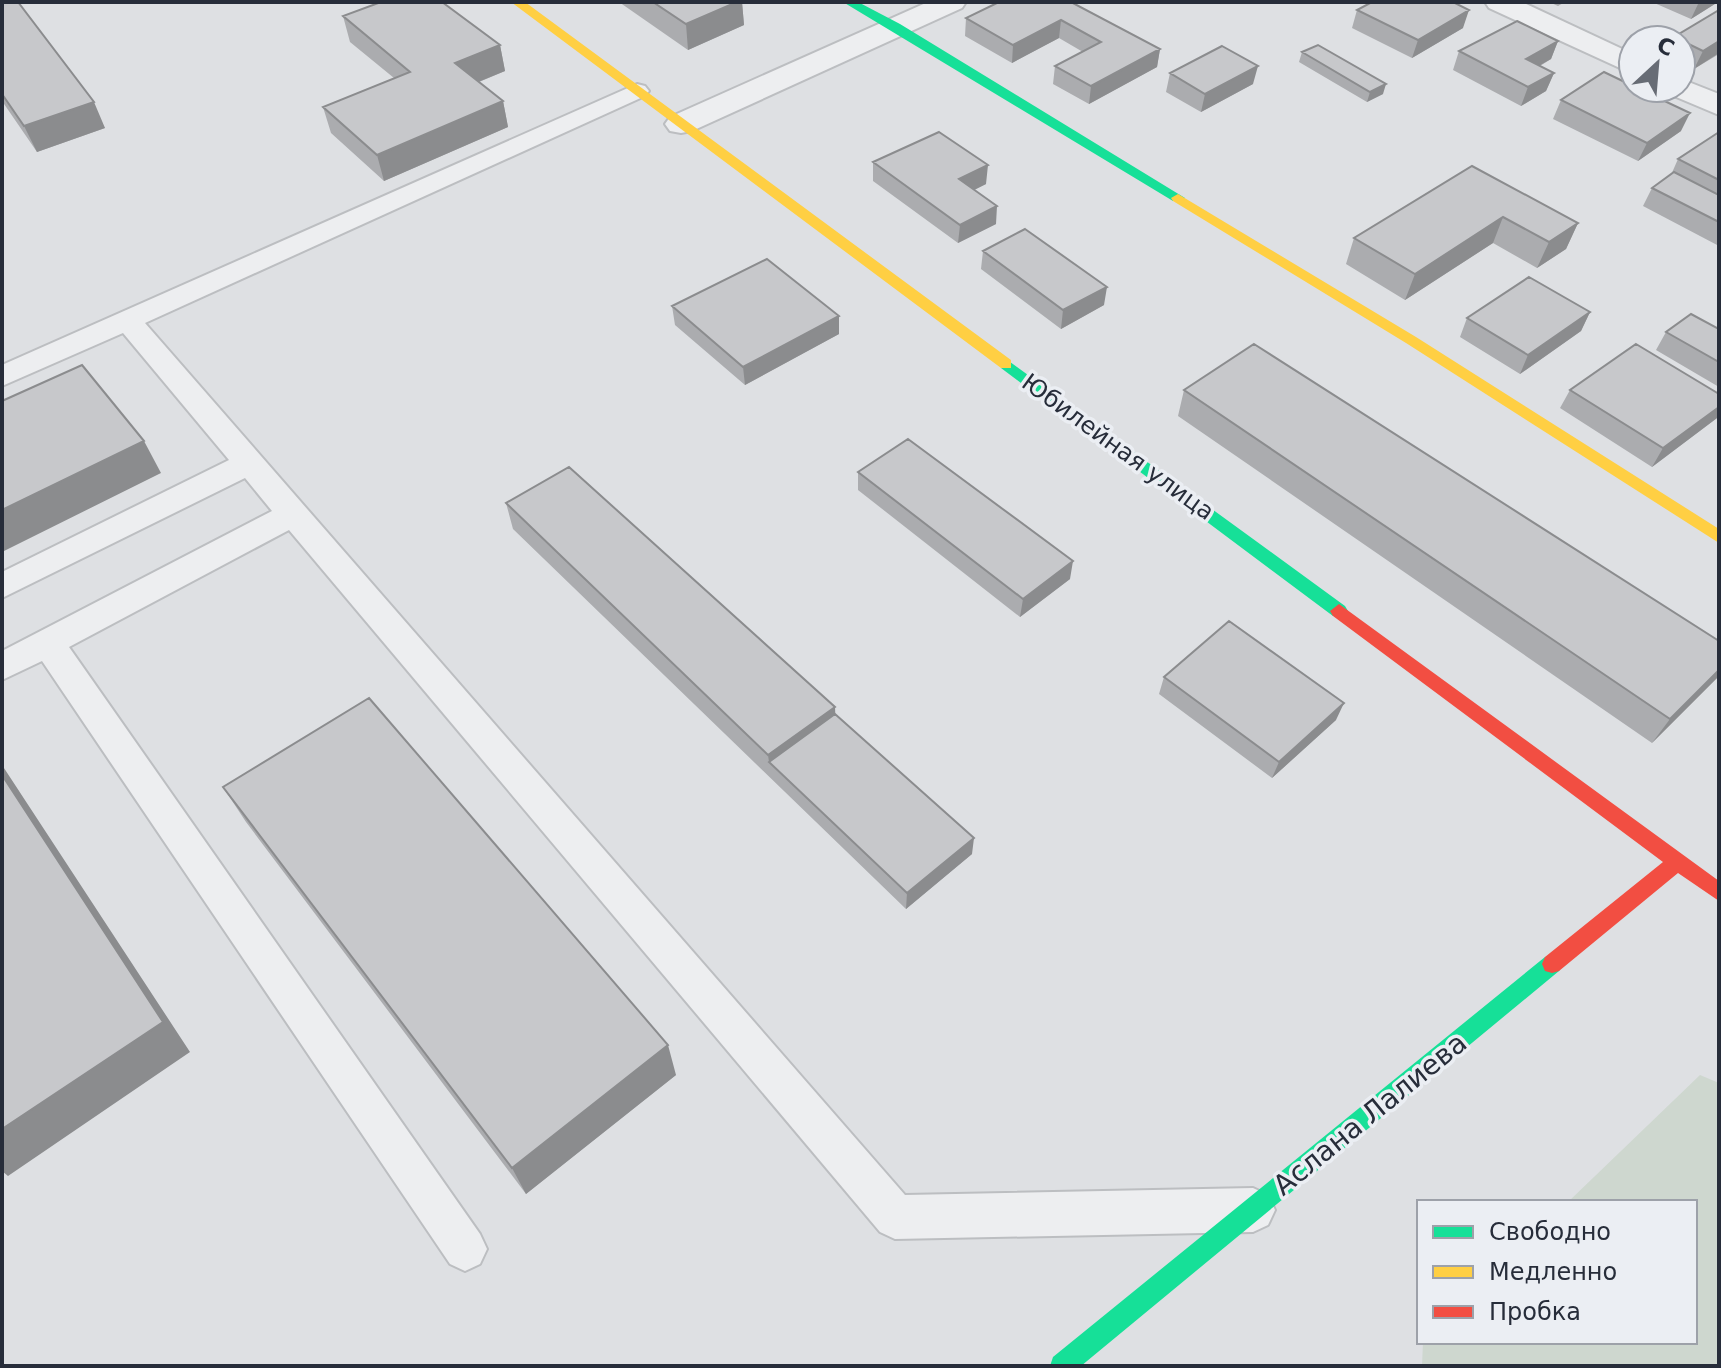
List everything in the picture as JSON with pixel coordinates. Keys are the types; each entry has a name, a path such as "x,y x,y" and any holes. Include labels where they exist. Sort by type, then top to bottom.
{"street":[{"name":"Юбилейная улица","path":"517,2 1719,892"},
{"path":"849,2 896,27 1411,340 1719,537"},
{"path":"681,124 952,2"},
{"path":"1499,2 1617,57"},
{"path":"1697,96 1719,106"},
{"name":"Аслана Лалиева","path":"1062,1366 1678,861"}],"lane":[{"path":"2,376 637,91"},
{"path":"127,320 895,1217 1253,1210"},
{"path":"2,586 249,463"},
{"path":"2,667 293,514"},
{"path":"48,643 465,1249"}],"shaded area":[{"path":"1700,1075 1719,1083 1719,1366 1422,1366 1423,1344 1697,1344 1697,1200 1570,1200"}],"building":[{"path":"2,2 18,2 94,102 24,126 2,94"},
{"path":"381,2 442,2 500,45 455,63 503,101 377,155 323,107 410,72 343,16"},
{"path":"653,2 737,2 686,24"},
{"path":"999,2 1071,2 1160,49 1091,86 1055,66 1101,42 1061,20 1013,45 966,18"},
{"path":"1372,2 1453,2 1469,10 1418,40 1357,10"},
{"path":"1719,10 1719,41 1703,51 1697,48 1696,24"},
{"path":"1517,21 1558,41 1526,59 1554,73 1528,87 1459,51"},
{"path":"1318,45 1386,84 1370,92 1302,52"},
{"path":"1222,46 1258,66 1205,94 1170,73"},
{"path":"1604,72 1617,78 1617,104 1671,104 1690,113 1647,143 1561,100"},
{"path":"939,132 988,165 959,179 997,206 960,225 873,162"},
{"path":"1719,132 1719,180 1678,159"},
{"path":"1472,166 1578,223 1549,242 1503,217 1415,274 1354,238"},
{"path":"1674,172 1719,195 1719,222 1652,188"},
{"path":"1025,229 1107,287 1063,310 983,251"},
{"path":"767,259 839,316 743,367 672,306"},
{"path":"1529,277 1590,312 1528,355 1467,318"},
{"path":"1691,314 1719,329 1719,362 1666,332"},
{"path":"1254,344 1719,641 1719,670 1670,719 1184,390"},
{"path":"1636,344 1719,394 1719,407 1663,448 1570,390"},
{"path":"82,365 144,441 2,510 2,401"},
{"path":"908,439 1073,561 1023,599 858,472"},
{"path":"569,467 835,707 768,755 506,503"},
{"path":"1229,621 1344,703 1279,762 1164,677"},
{"path":"369,698 668,1045 512,1168 223,787"},
{"path":"835,714 974,838 907,893 769,762"},
{"path":"2,775 163,1022 2,1129"}],"traffic: fast":[{"path":"849,2 896,27 1178,198"},
{"path":"1006,364 1339,611"},
{"path":"1062,1366 1552,964"}],"traffic: slow":[{"path":"517,2 1006,364"},
{"path":"1178,198 1411,340 1719,537"}],"traffic: jam":[{"path":"1339,611 1719,892"},
{"path":"1552,964 1678,861"}]}
